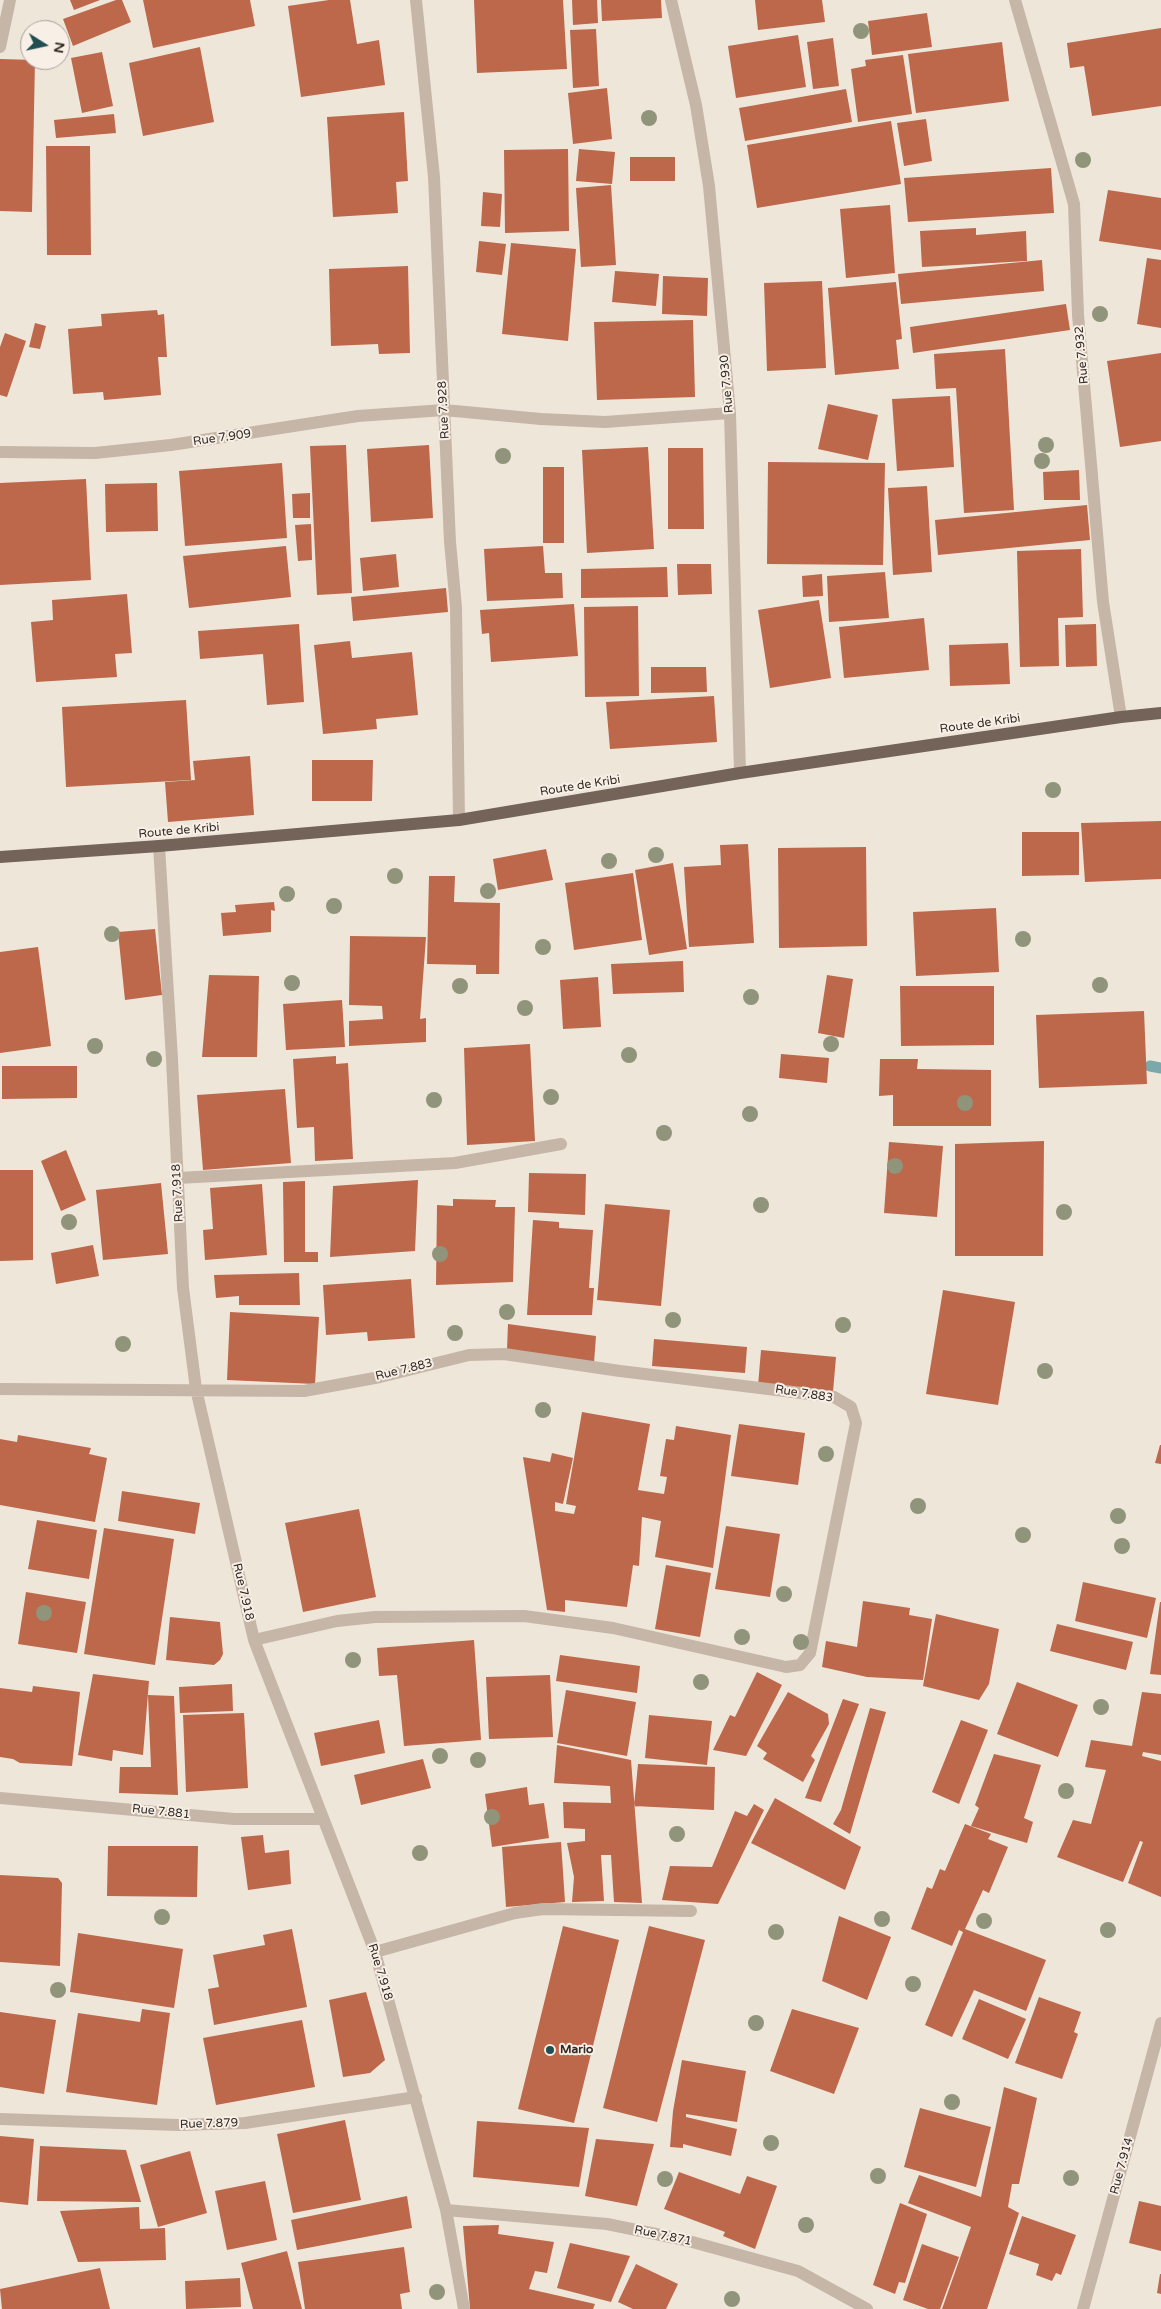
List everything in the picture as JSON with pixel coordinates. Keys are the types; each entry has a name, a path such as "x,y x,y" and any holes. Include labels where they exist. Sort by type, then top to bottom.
{"main road":[{"name":"Route de Kribi","path":"0,857 158,846 460,820 740,773 1121,717 1161,713"}],"street":[{"path":"0,47 10,0"},
{"name":"Rue 7.928","path":"416,0 434,177 450,542 456,607 460,820"},
{"name":"Rue 7.930","path":"671,0 696,105 709,186 730,413 740,773"},
{"name":"Rue 7.932","path":"1014,0 1074,204 1078,315 1103,602 1121,717"},
{"name":"Rue 7.909","path":"0,452 95,453 261,433 358,416 444,410 541,419 605,422 730,413"},
{"name":"Rue 7.918","path":"158,846 183,1288 196,1389 254,1640 375,1952 446,2210 464,2309"},
{"path":"178,1178 455,1163 560,1144"},
{"name":"Rue 7.883","path":"0,1389 304,1391 380,1377 470,1355 504,1354 620,1371 834,1397 851,1407 856,1423 810,1653 800,1666 786,1667 613,1628 524,1616 375,1617 336,1621 254,1640"},
{"name":"Rue 7.881","path":"0,1798 234,1819 322,1819"},
{"path":"375,1952 515,1913 543,1909 691,1912"},
{"name":"Rue 7.914","path":"1083,2309 1161,2023"},
{"name":"Rue 7.879","path":"0,2119 178,2125 245,2123 416,2097"},
{"name":"Rue 7.871","path":"446,2210 607,2224 685,2240 798,2271 867,2309"}],"building":[{"path":"70,0 100,0 74,10"},
{"path":"116,0 122,0 131,22 73,46 70,38 70,20 63,19"},
{"path":"143,0 250,0 255,26 153,48"},
{"path":"329,0 350,0 357,44 379,40 385,85 301,97 288,6"},
{"path":"474,0 563,0 567,69 477,73"},
{"path":"572,0 597,0 598,23 573,25"},
{"path":"601,0 661,0 662,18 602,21"},
{"path":"755,0 822,0 825,22 758,30"},
{"path":"927,13 932,47 872,55 868,21"},
{"path":"1161,28 1161,106 1092,116 1084,66 1070,68 1067,43"},
{"path":"596,29 599,86 573,88 570,30"},
{"path":"798,35 806,87 736,98 728,46"},
{"path":"833,38 839,86 813,89 807,42"},
{"path":"1002,42 1009,101 916,113 908,54"},
{"path":"200,47 214,122 143,136 129,63"},
{"path":"102,52 113,106 82,113 71,58"},
{"path":"903,55 912,114 858,122 851,69 866,66 865,60"},
{"path":"0,59 20,60 20,70 35,70 32,212 0,211"},
{"path":"607,88 612,139 573,144 568,93"},
{"path":"846,89 852,122 745,141 739,108"},
{"path":"404,112 408,181 396,182 398,213 333,217 327,117"},
{"path":"114,114 116,133 56,138 54,120"},
{"path":"926,119 932,161 904,166 897,123"},
{"path":"891,121 901,184 757,208 747,145"},
{"path":"46,146 90,146 91,255 47,255"},
{"path":"568,149 569,231 505,233 504,150"},
{"path":"579,149 615,152 612,184 576,181"},
{"path":"630,157 675,157 675,181 630,181"},
{"path":"1051,168 1054,213 908,222 904,178"},
{"path":"611,185 616,265 581,267 576,188"},
{"path":"1108,190 1161,198 1161,250 1099,241"},
{"path":"483,192 502,194 500,227 481,226"},
{"path":"890,205 895,273 846,278 840,209"},
{"path":"976,228 976,235 1026,231 1027,261 922,267 920,231"},
{"path":"479,241 506,244 502,275 476,272"},
{"path":"511,243 576,249 568,341 502,334"},
{"path":"1147,258 1161,260 1161,328 1137,324"},
{"path":"1042,260 1044,291 901,304 898,274"},
{"path":"408,266 410,353 379,354 378,344 331,346 329,269"},
{"path":"615,271 659,274 656,306 612,302"},
{"path":"663,276 708,278 707,316 662,314"},
{"path":"822,281 826,368 767,371 764,283"},
{"path":"896,282 902,339 896,340 899,369 835,375 828,288"},
{"path":"1066,304 1070,330 913,353 910,327"},
{"path":"157,310 158,315 164,314 167,357 158,357 161,395 104,400 103,392 73,394 68,329 102,326 101,314"},
{"path":"693,320 695,397 597,400 594,322"},
{"path":"35,323 46,326 40,349 29,347"},
{"path":"5,333 26,341 7,397 0,395 0,347"},
{"path":"1005,349 1014,510 964,513 956,388 936,389 934,354"},
{"path":"1161,353 1161,441 1120,447 1107,361"},
{"path":"950,396 954,467 897,471 892,399"},
{"path":"828,404 878,415 868,460 818,449"},
{"path":"346,445 352,593 317,595 310,446"},
{"path":"429,445 433,518 371,522 367,449"},
{"path":"648,447 654,549 587,553 582,450"},
{"path":"668,448 703,448 704,529 668,529"},
{"path":"768,462 885,463 883,565 767,564"},
{"path":"282,463 287,538 185,546 179,471"},
{"path":"543,467 564,467 564,543 543,543"},
{"path":"1079,470 1080,500 1044,500 1043,472"},
{"path":"86,479 91,580 0,585 0,483"},
{"path":"157,483 158,531 106,532 105,484"},
{"path":"927,486 932,572 893,575 888,488"},
{"path":"310,493 310,518 293,518 292,494"},
{"path":"1087,505 1090,540 938,555 935,520"},
{"path":"311,524 312,560 298,561 295,525"},
{"path":"286,546 291,597 189,608 183,556"},
{"path":"543,546 545,573 562,573 563,598 487,601 484,549"},
{"path":"1081,549 1083,617 1058,618 1059,666 1020,667 1017,551"},
{"path":"396,554 399,587 363,591 360,558"},
{"path":"677,564 711,564 712,594 678,595"},
{"path":"667,567 668,597 581,598 581,569"},
{"path":"885,572 889,618 829,622 827,576"},
{"path":"822,574 823,596 803,597 802,576"},
{"path":"446,588 448,612 353,621 351,597"},
{"path":"127,594 132,653 115,654 117,677 36,682 31,622 53,620 52,600"},
{"path":"819,600 831,678 770,688 758,610"},
{"path":"574,604 578,656 491,662 489,633 482,634 480,610"},
{"path":"638,606 639,696 585,697 584,607"},
{"path":"924,618 929,670 844,678 839,627"},
{"path":"299,624 304,702 267,705 263,654 200,659 198,631"},
{"path":"1096,624 1097,666 1066,667 1065,625"},
{"path":"350,641 352,658 412,652 418,715 376,719 377,729 323,734 314,645"},
{"path":"1008,643 1010,684 950,686 949,645"},
{"path":"651,667 706,667 707,692 651,693"},
{"path":"714,696 717,742 610,749 606,702"},
{"path":"186,700 191,780 66,787 62,707"},
{"path":"250,756 254,815 168,822 165,782 195,780 193,761"},
{"path":"312,760 373,760 372,801 312,801"},
{"path":"1161,821 1161,879 1085,882 1081,823"},
{"path":"1022,832 1079,832 1079,875 1022,876"},
{"path":"748,844 754,943 689,947 684,867 721,865 720,845"},
{"path":"866,847 867,946 779,948 778,848"},
{"path":"546,849 553,880 498,890 493,859"},
{"path":"673,863 687,949 649,955 635,870"},
{"path":"633,873 642,940 574,950 565,883"},
{"path":"429,876 455,876 454,902 500,903 499,974 476,974 476,965 427,964"},
{"path":"274,902 275,911 271,910 271,932 223,936 221,913 236,912 235,905"},
{"path":"996,908 999,972 916,976 913,912"},
{"path":"155,929 162,995 125,1000 118,932"},
{"path":"350,936 426,937 420,1019 426,1018 426,1042 349,1046 349,1021 383,1019 382,1006 349,1005"},
{"path":"38,947 51,1046 0,1053 0,952"},
{"path":"683,961 684,992 613,994 611,964"},
{"path":"209,975 259,976 257,1057 202,1057"},
{"path":"827,975 853,979 844,1038 818,1033"},
{"path":"598,977 601,1027 563,1029 560,980"},
{"path":"900,986 994,986 994,1045 901,1046"},
{"path":"342,1000 345,1047 286,1050 283,1004"},
{"path":"1144,1011 1147,1084 1039,1088 1036,1015"},
{"path":"530,1044 535,1141 467,1145 464,1048"},
{"path":"781,1054 829,1058 827,1083 779,1078"},
{"path":"336,1056 336,1064 348,1063 353,1159 315,1161 314,1127 297,1128 293,1059"},
{"path":"880,1059 918,1059 917,1069 991,1070 991,1126 893,1126 893,1095 879,1096"},
{"path":"2,1066 77,1066 77,1098 2,1099"},
{"path":"285,1089 291,1163 203,1170 197,1095"},
{"path":"1044,1141 1043,1256 955,1256 955,1144"},
{"path":"889,1142 943,1146 937,1217 884,1213"},
{"path":"66,1150 86,1200 61,1211 41,1161"},
{"path":"0,1170 33,1170 33,1260 0,1261"},
{"path":"529,1173 586,1174 585,1215 528,1212"},
{"path":"418,1180 415,1251 330,1257 333,1186"},
{"path":"305,1181 305,1252 318,1252 318,1262 284,1262 283,1182"},
{"path":"161,1183 168,1254 103,1260 96,1190"},
{"path":"262,1184 267,1255 205,1260 203,1230 213,1229 210,1188"},
{"path":"453,1199 496,1200 495,1207 515,1207 513,1282 436,1285 437,1205 453,1206"},
{"path":"605,1204 670,1210 661,1306 597,1300"},
{"path":"533,1220 559,1222 559,1228 593,1230 589,1288 594,1288 592,1315 527,1315"},
{"path":"93,1245 99,1276 56,1284 51,1253"},
{"path":"299,1273 300,1305 239,1305 239,1296 216,1298 214,1275"},
{"path":"411,1279 415,1338 368,1341 367,1332 326,1335 323,1285"},
{"path":"943,1290 1015,1302 998,1405 926,1394"},
{"path":"230,1312 319,1317 315,1384 227,1380"},
{"path":"508,1324 596,1336 594,1363 507,1349"},
{"path":"654,1339 747,1347 745,1373 652,1366"},
{"path":"761,1350 836,1357 833,1392 758,1386"},
{"path":"582,1412 650,1424 638,1490 664,1494 667,1477 660,1476 666,1439 674,1440 676,1426 731,1435 713,1568 655,1557 661,1521 642,1517 639,1566 633,1565 627,1607 565,1600 565,1612 547,1610 523,1457 550,1462 552,1453 573,1458 563,1504 555,1502 555,1511 574,1514 576,1506 566,1504"},
{"path":"739,1424 805,1433 798,1485 731,1476"},
{"path":"18,1435 91,1448 89,1454 107,1458 95,1522 0,1505 0,1439 17,1442"},
{"path":"1161,1445 1161,1464 1155,1463"},
{"path":"122,1491 200,1503 195,1534 118,1521"},
{"path":"359,1509 376,1597 303,1612 285,1523"},
{"path":"37,1520 97,1530 89,1579 28,1569"},
{"path":"726,1526 780,1534 770,1597 715,1589"},
{"path":"104,1528 174,1539 155,1665 84,1654"},
{"path":"666,1565 711,1573 700,1637 655,1629"},
{"path":"1083,1582 1156,1598 1147,1638 1075,1621"},
{"path":"26,1592 86,1602 77,1653 18,1644"},
{"path":"863,1601 910,1608 909,1615 932,1619 923,1680 867,1677 822,1667 826,1641 857,1647"},
{"path":"1161,1602 1161,1675 1150,1674"},
{"path":"936,1614 999,1629 989,1684 979,1700 923,1686"},
{"path":"170,1617 220,1622 223,1654 220,1660 214,1665 166,1660"},
{"path":"1057,1624 1133,1642 1126,1670 1050,1651"},
{"path":"474,1640 481,1740 404,1746 397,1675 379,1676 377,1648"},
{"path":"560,1655 640,1666 637,1693 556,1681"},
{"path":"757,1672 782,1685 746,1756 713,1750 730,1715 735,1717"},
{"path":"93,1674 149,1681 143,1755 113,1750 112,1761 78,1755"},
{"path":"550,1675 553,1737 489,1739 486,1677"},
{"path":"1017,1682 1078,1705 1058,1757 997,1734"},
{"path":"232,1684 233,1711 180,1713 179,1687"},
{"path":"33,1686 80,1692 72,1766 20,1763 13,1759 0,1757 0,1688 32,1692"},
{"path":"566,1690 636,1702 627,1756 557,1743"},
{"path":"788,1692 828,1714 829,1724 811,1756 815,1760 803,1782 763,1759 767,1753 757,1746"},
{"path":"1142,1692 1161,1694 1161,1755 1143,1752 1142,1756 1161,1761 1161,1897 1128,1883 1143,1842 1140,1841 1123,1882 1057,1857 1073,1820 1091,1824 1106,1770 1085,1767 1091,1740 1132,1746"},
{"path":"148,1695 174,1696 178,1795 119,1793 120,1767 151,1767"},
{"path":"843,1699 859,1704 821,1802 805,1798"},
{"path":"870,1708 886,1712 850,1834 833,1824 841,1810"},
{"path":"244,1713 248,1788 186,1792 183,1715"},
{"path":"649,1715 712,1721 707,1765 645,1758"},
{"path":"379,1720 385,1753 321,1766 314,1733"},
{"path":"961,1720 988,1730 959,1804 932,1792"},
{"path":"557,1745 631,1760 642,1903 614,1902 611,1855 601,1855 604,1901 572,1902 574,1877 567,1843 585,1841 585,1829 564,1828 563,1802 611,1803 610,1786 554,1783"},
{"path":"994,1754 1041,1765 1024,1818 1033,1822 1027,1843 971,1826 979,1808 975,1805"},
{"path":"423,1759 431,1788 361,1805 354,1775"},
{"path":"638,1764 715,1767 714,1810 634,1806"},
{"path":"527,1787 529,1805 544,1803 549,1838 492,1847 485,1794"},
{"path":"775,1798 861,1847 845,1890 751,1843"},
{"path":"754,1804 764,1810 718,1904 662,1900 670,1866 712,1867 735,1811 747,1816"},
{"path":"965,1824 991,1834 988,1839 1008,1847 989,1893 983,1890 965,1929 1046,1960 1026,2011 974,1990 952,2037 925,2025 963,1932 959,1930 952,1946 911,1929 927,1887 932,1889 940,1869 945,1871"},
{"path":"263,1835 265,1853 289,1850 291,1884 248,1890 241,1837"},
{"path":"561,1842 565,1902 506,1907 502,1847"},
{"path":"108,1846 198,1846 197,1897 107,1896"},
{"path":"0,1875 58,1878 62,1883 60,1966 0,1962"},
{"path":"839,1916 891,1937 867,2000 822,1981"},
{"path":"563,1926 619,1940 574,2123 518,2109"},
{"path":"649,1926 705,1940 657,2122 603,2108"},
{"path":"292,1929 307,2007 214,2025 208,1989 219,1987 213,1955 265,1945 263,1935"},
{"path":"78,1933 183,1949 174,2008 70,1992"},
{"path":"366,1992 385,2060 370,2073 343,2077 329,2000"},
{"path":"1039,1997 1081,2012 1074,2032 1078,2034 1062,2079 1015,2063"},
{"path":"979,1999 1026,2019 1008,2059 962,2039"},
{"path":"142,2009 170,2013 157,2105 66,2092 78,2013 140,2022"},
{"path":"792,2009 859,2028 834,2094 770,2071"},
{"path":"0,2012 56,2020 44,2094 0,2087"},
{"path":"302,2020 315,2087 216,2105 203,2038"},
{"path":"682,2060 746,2071 737,2122 686,2114 686,2117 737,2129 731,2156 683,2144 683,2148 670,2147 673,2111"},
{"path":"1004,2087 1037,2098 1019,2184 1012,2184 1008,2207 1019,2213 987,2309 942,2309 971,2227 908,2203 919,2175 981,2197"},
{"path":"920,2108 991,2127 976,2187 904,2167"},
{"path":"345,2120 361,2200 293,2213 277,2134"},
{"path":"477,2121 589,2128 579,2187 473,2177"},
{"path":"0,2136 34,2139 28,2205 0,2202"},
{"path":"596,2139 654,2144 637,2206 585,2196"},
{"path":"40,2146 126,2150 141,2202 37,2201"},
{"path":"190,2151 207,2213 158,2227 140,2165"},
{"path":"679,2172 740,2194 747,2176 777,2186 755,2249 723,2236 725,2232 664,2209"},
{"path":"265,2181 277,2240 227,2250 215,2191"},
{"path":"407,2196 412,2228 297,2250 291,2220"},
{"path":"1139,2201 1161,2206 1161,2251 1129,2243"},
{"path":"900,2203 927,2214 905,2283 899,2282 895,2294 873,2285"},
{"path":"139,2207 140,2229 165,2228 166,2260 78,2262 60,2211"},
{"path":"1022,2216 1076,2235 1061,2275 1056,2273 1052,2281 1036,2275 1039,2264 1009,2254"},
{"path":"499,2225 498,2234 554,2242 547,2273 535,2271 529,2289 595,2304 593,2309 470,2309 463,2226"},
{"path":"570,2243 630,2256 611,2302 557,2288"},
{"path":"922,2244 959,2257 940,2309 928,2309 903,2300"},
{"path":"404,2247 410,2292 400,2294 402,2309 305,2309 298,2262"},
{"path":"287,2251 302,2309 253,2309 241,2263"},
{"path":"636,2264 678,2284 666,2309 633,2309 618,2302"},
{"path":"100,2268 110,2309 2,2309 0,2289"},
{"path":"1161,2274 1161,2294 1157,2293"},
{"path":"240,2278 241,2307 186,2309 185,2281"}],"waterway":[{"path":"1150,1066 1161,1068"}],"place":[{"name":"Mario","path":"550,2050"}]}
